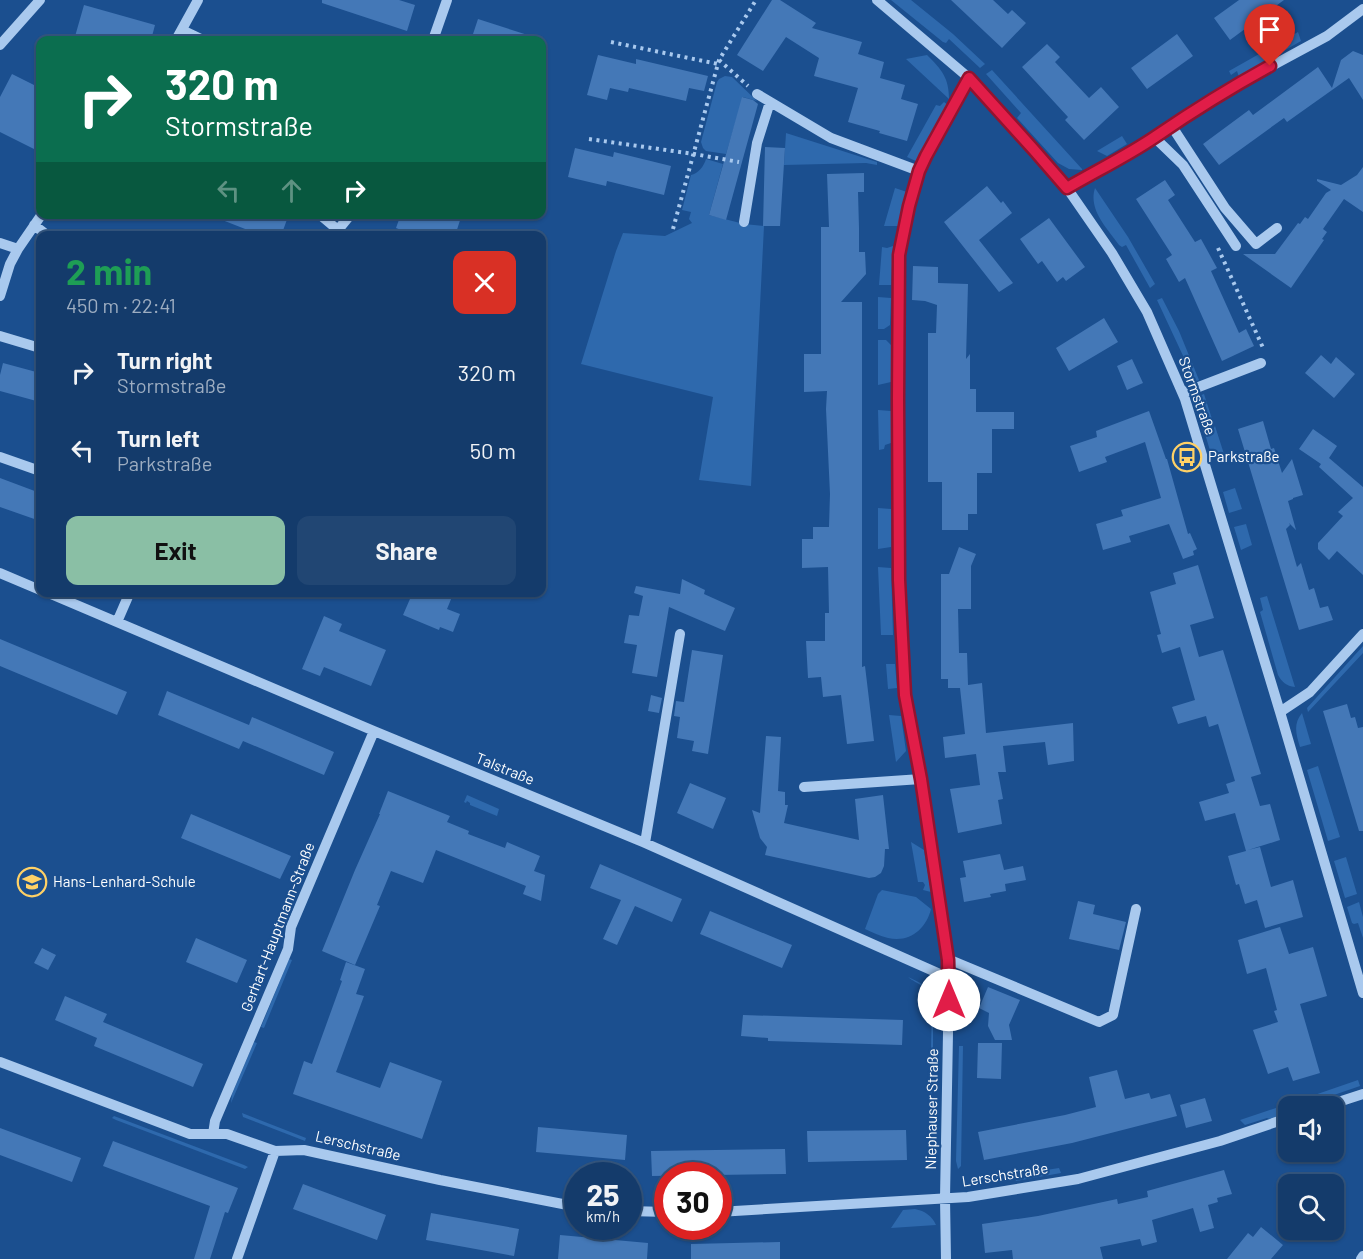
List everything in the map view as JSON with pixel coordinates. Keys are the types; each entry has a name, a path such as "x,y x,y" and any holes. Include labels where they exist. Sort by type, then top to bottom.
{"street":[{"path":"0,45 40,0"},
{"path":"178,36 198,0"},
{"path":"434,36 447,0"},
{"name":"Stormstraße","path":"878,0 969,78 1067,188 1112,253 1147,312 1182,393 1206,465 1363,993"},
{"path":"1067,188 1233,87 1327,36 1363,9"},
{"path":"182,30 194,36"},
{"name":"Niephauser Straße","path":"946,1259 949,978 921,779 905,695 899,580 899,255 919,171 969,78"},
{"path":"757,94 831,138 919,171"},
{"path":"744,222 757,143 770,102"},
{"path":"1171,125 1225,208 1256,244 1277,228"},
{"path":"1154,137 1184,165 1234,243"},
{"path":"0,296 10,264 38,219"},
{"path":"323,219 333,231"},
{"path":"337,231 347,219"},
{"path":"34,225 42,231"},
{"path":"0,243 18,249"},
{"path":"0,336 36,347"},
{"path":"1182,393 1259,358"},
{"path":"0,457 36,470"},
{"path":"0,573 36,588"},
{"name":"Talstraße","path":"58,597 645,843 949,978"},
{"path":"117,622 128,597"},
{"path":"645,843 680,633"},
{"path":"1280,712 1310,692 1363,634"},
{"name":"Gerhart-Hauptmann-Straße","path":"213,1134 215,1121 288,949 291,927 374,731"},
{"path":"804,787 921,779"},
{"path":"948,960 1099,1022 1113,1015 1136,909"},
{"name":"Lerschstraße","path":"0,1062 190,1134 227,1134 275,1151 304,1150 564,1204"},
{"path":"1344,1100 1363,1094"},
{"name":"Lerschstraße","path":"732,1211 968,1197 1078,1179 1210,1144 1278,1121"},
{"path":"237,1259 275,1151"}],"path":[{"path":"673,229 719,62 756,0"},
{"path":"611,42 719,62 757,94"},
{"path":"589,139 754,165"},
{"path":"1234,243 1216,246 1265,349 1259,358"}],"shaded area":[{"path":"891,0 911,0 985,64 980,68 949,39 946,43 943,42"},
{"path":"1298,32 1301,41 1239,77 1237,71 1231,75 1229,71"},
{"path":"927,55 944,75 948,85 949,99 906,59"},
{"path":"992,70 1082,170 1069,169 1058,163 1017,118 1021,113 986,74"},
{"path":"725,76 732,77 757,101 743,97 726,154 706,151 701,142 717,82"},
{"path":"944,102 948,105 918,162 907,157 936,105 940,106"},
{"path":"786,133 877,162 877,165 866,163 784,165"},
{"path":"1122,136 1127,144 1107,156 1097,151"},
{"path":"706,159 723,164 709,215 744,224 764,226 751,486 699,480 713,397 581,364 623,233 665,236 692,223 689,219 691,212 682,210 691,175 700,169"},
{"path":"895,188 907,192 898,226 884,226"},
{"path":"1095,188 1128,237 1155,284 1150,288 1126,245 1122,247 1119,245 1096,211"},
{"path":"893,246 891,285 879,285 882,247"},
{"path":"878,297 891,298 890,325 884,329 878,329"},
{"path":"1162,298 1179,331 1199,380 1189,384 1181,365 1185,360 1157,300"},
{"path":"878,340 886,340 891,345 891,382 878,385"},
{"path":"1204,394 1213,422 1209,421 1207,425 1213,430 1215,426 1224,454 1212,457 1194,398"},
{"path":"878,410 891,411 891,443 879,450"},
{"path":"1235,488 1242,509 1229,513 1223,492"},
{"path":"878,508 891,509 891,547 878,549"},
{"path":"1246,524 1252,545 1241,550 1234,527"},
{"path":"878,567 891,568 893,635 881,635"},
{"path":"1267,596 1295,687 1289,686 1278,675 1260,612 1263,610 1260,598"},
{"path":"1363,646 1363,653 1308,712 1307,708"},
{"path":"886,664 895,664 897,688 888,689"},
{"path":"1302,713 1311,744 1300,747 1296,725"},
{"path":"889,715 901,716 906,751 896,762"},
{"path":"1318,766 1340,837 1328,841 1307,770"},
{"path":"467,795 499,809 497,816 470,805 467,801 464,802"},
{"path":"911,842 924,850 931,892 923,890 925,885 923,882 918,882"},
{"path":"1346,857 1357,894 1345,898 1334,861"},
{"path":"882,890 916,897 931,909 925,923 916,933 896,939 865,929 878,894"},
{"path":"1359,902 1363,917 1363,938 1358,923 1352,923 1347,907"},
{"path":"289,959 292,960 264,1028 261,1027"},
{"path":"908,977 926,986 933,995 933,1050 931,1050 932,1002 930,996 922,986"},
{"path":"254,1042 257,1043 231,1103 232,1094"},
{"path":"959,1046 963,1046 961,1166 958,1169 956,1161"},
{"path":"931,1052 933,1052 931,1122 929,1122"},
{"path":"1358,1080 1360,1086 1331,1096 1312,1096"},
{"path":"1278,1107 1278,1118 1272,1120 1267,1118 1245,1125 1240,1120"},
{"path":"242,1113 306,1138 305,1141 243,1117"},
{"path":"114,1116 248,1167 245,1169 116,1120 112,1118"},
{"path":"1059,1168 1061,1173 1016,1181 1014,1175"},
{"path":"915,1209 928,1214 936,1225 891,1228 903,1210"}],"building":[{"path":"322,0 399,0 415,5 407,31 322,3"},
{"path":"772,0 780,0 816,23 812,28 862,42 858,54 884,62 880,78 905,85 901,99 918,104 907,141 848,122 858,88 814,76 819,58 786,37 763,71 737,55"},
{"path":"951,0 993,0 1008,14 1012,10 1026,23 1002,48"},
{"path":"1239,0 1284,0 1230,40 1214,18"},
{"path":"84,5 155,25 152,36 75,36"},
{"path":"478,19 531,36 472,36"},
{"path":"1177,34 1193,56 1147,89 1131,68"},
{"path":"1047,44 1060,57 1055,62 1089,98 1101,87 1119,107 1084,140 1065,120 1068,117 1022,67"},
{"path":"1353,51 1363,55 1363,100 1349,78 1287,122 1284,118 1219,165 1203,144 1249,110 1253,115 1318,67 1332,88 1341,60"},
{"path":"598,55 636,64 636,59 708,76 704,91 689,88 686,101 629,88 628,92 610,88 607,100 587,95"},
{"path":"12,74 36,86 36,150 0,132 0,97"},
{"path":"742,97 758,104 726,220 709,215"},
{"path":"765,147 785,148 780,226 763,226"},
{"path":"575,148 613,157 614,152 671,166 664,195 607,181 606,186 568,177"},
{"path":"1363,167 1363,212 1344,199 1323,229 1327,232 1322,239 1324,240 1291,288 1243,254 1275,254 1298,223 1300,224 1305,217 1308,219 1326,193 1331,190 1317,179 1341,185 1357,175"},
{"path":"864,173 864,192 858,192 859,252 865,252 866,274 841,302 862,302 862,667 865,666 874,741 847,744 841,695 823,697 821,677 808,678 806,641 825,641 825,613 829,613 828,567 802,568 802,539 813,539 813,527 829,527 830,494 827,391 804,392 804,354 821,354 821,227 829,227 827,174"},
{"path":"1165,180 1175,195 1168,200 1195,242 1201,239 1217,268 1211,271 1239,333 1246,329 1254,346 1222,361 1185,278 1179,282 1166,259 1172,255 1136,199"},
{"path":"987,186 1012,213 979,240 1013,283 999,292 944,222"},
{"path":"1049,218 1085,267 1066,281 1063,277 1057,282 1042,261 1038,264 1020,239"},
{"path":"220,219 287,219 283,231 250,231"},
{"path":"399,219 460,219 457,231 401,231 396,228"},
{"path":"913,266 938,267 938,283 968,284 966,359 970,354 970,389 976,389 976,412 1014,412 1014,429 992,429 992,473 977,473 977,514 968,514 968,530 942,530 942,482 928,482 928,333 936,333 937,305 912,300"},
{"path":"1104,318 1118,342 1069,371 1056,348"},
{"path":"1321,355 1331,364 1336,357 1355,374 1334,398 1305,373"},
{"path":"1132,359 1143,383 1127,390 1117,366"},
{"path":"3,363 36,372 36,401 0,391"},
{"path":"1149,411 1167,459 1188,534 1190,533 1197,549 1193,551 1194,555 1183,559 1169,524 1129,536 1131,542 1103,550 1096,524 1123,516 1121,510 1161,498 1145,442 1105,457 1107,462 1079,472 1070,446 1097,437 1096,431"},
{"path":"1263,421 1271,449 1274,448 1282,473 1292,459 1303,495 1288,501 1296,530 1289,523 1286,529 1297,567 1301,563 1309,590 1314,588 1320,608 1328,606 1333,620 1299,630 1238,429"},
{"path":"1313,429 1337,446 1329,458 1363,487 1363,575 1337,551 1329,560 1318,549 1318,543 1343,516 1338,512 1353,498 1319,467 1321,464 1299,449"},
{"path":"0,478 36,492 36,520 0,507"},
{"path":"959,547 976,554 971,566 971,609 958,609 959,653 967,653 968,685 982,683 986,733 1073,723 1074,761 1048,765 1045,742 1003,746 1006,772 998,772 1003,799 998,800 1002,824 958,833 950,789 980,785 976,754 945,758 943,737 965,734 960,688 948,688 948,679 941,679 941,574 949,574"},
{"path":"1198,565 1214,618 1190,625 1199,657 1223,650 1261,774 1251,777 1260,806 1270,804 1280,840 1248,850 1260,847 1271,887 1293,880 1303,917 1265,928 1257,900 1245,904 1239,884 1236,885 1228,856 1246,851 1235,813 1205,821 1199,802 1229,793 1226,784 1235,781 1218,724 1209,727 1206,716 1178,724 1172,707 1195,700 1180,647 1162,653 1157,635 1161,634 1150,592 1176,584 1173,573"},
{"path":"682,579 705,590 704,594 735,608 725,631 669,607 657,677 632,673 637,645 624,643 629,615 639,616 643,596 634,593 636,586 680,594"},
{"path":"411,597 452,597 447,609 460,614 453,632 440,627 439,630 403,615"},
{"path":"324,616 342,624 339,631 386,650 371,686 324,667 320,676 302,669"},
{"path":"0,639 127,692 117,715 0,666"},
{"path":"692,650 723,655 708,754 692,751 694,741 677,738 680,717 674,716 676,701 684,702"},
{"path":"167,691 249,725 252,717 334,752 324,775 243,741 239,749 158,715"},
{"path":"651,695 662,698 659,713 648,711"},
{"path":"1347,704 1351,718 1355,717 1358,728 1363,727 1363,831 1359,831 1323,711"},
{"path":"766,736 781,737 778,791 785,792 785,805 788,805 784,823 859,840 855,799 883,795 889,849 885,849 884,866 881,873 869,878 765,855 767,847 760,838 752,810 760,813"},
{"path":"690,783 726,798 713,829 677,813"},
{"path":"388,791 450,816 447,822 469,831 468,834 505,848 507,842 540,856 534,871 545,875 541,901 523,894 526,886 436,850 423,883 391,871 377,905 380,906 355,965 322,951"},
{"path":"191,814 291,856 280,879 181,838"},
{"path":"1000,854 1004,870 1023,866 1026,880 1005,884 1006,891 990,894 991,897 964,902 960,878 966,877 963,861"},
{"path":"600,864 682,899 672,922 635,906 617,945 603,939 621,900 590,888"},
{"path":"1078,901 1095,905 1093,914 1126,922 1119,950 1069,939"},
{"path":"710,911 792,945 782,968 700,934"},
{"path":"1280,927 1289,954 1313,947 1327,996 1300,1004 1320,1073 1293,1081 1288,1067 1268,1074 1253,1030 1278,1022 1274,1011 1277,1010 1266,968 1247,974 1238,940"},
{"path":"196,938 247,960 237,983 186,962"},
{"path":"42,948 56,955 48,970 34,963"},
{"path":"346,962 365,969 356,994 364,996 336,1072 380,1088 390,1062 442,1081 422,1139 293,1094 304,1061 312,1064 342,981 340,980"},
{"path":"988,987 1020,1000 1009,1025 1012,1040 995,1040 988,1026 989,1013 979,1008"},
{"path":"65,996 107,1014 103,1022 203,1064 193,1087 94,1046 97,1038 55,1020"},
{"path":"743,1015 903,1020 902,1045 768,1041 768,1038 741,1036"},
{"path":"978,1043 1002,1043 1001,1079 977,1078"},
{"path":"1117,1070 1125,1099 1149,1093 1151,1099 1170,1094 1177,1116 1072,1143 984,1160 978,1132 1096,1107 1089,1077"},
{"path":"1205,1098 1212,1121 1186,1128 1180,1105"},
{"path":"538,1127 627,1135 625,1160 536,1152"},
{"path":"0,1128 81,1158 72,1182 0,1155"},
{"path":"906,1130 907,1160 808,1162 807,1131"},
{"path":"113,1141 238,1188 228,1213 225,1212 210,1259 194,1259 210,1206 103,1166"},
{"path":"785,1149 786,1174 732,1175 732,1162 654,1162 654,1176 652,1176 651,1151"},
{"path":"1224,1170 1232,1194 1217,1198 1218,1202 1208,1205 1214,1228 1200,1232 1193,1208 1152,1220 1157,1242 1142,1246 1140,1239 1100,1247 1103,1259 1013,1259 1012,1250 985,1253 982,1224 1038,1216 1117,1199 1118,1204 1148,1197 1147,1191"},
{"path":"303,1184 386,1215 377,1240 293,1209"},
{"path":"431,1213 519,1229 514,1256 426,1240"},
{"path":"1261,1227 1283,1245 1271,1259 1227,1259 1248,1233 1253,1237"},
{"path":"560,1235 564,1235 564,1240 615,1240 648,1243 647,1259 558,1259"},
{"path":"780,1242 780,1259 691,1259 691,1244"}],"place":[{"name":"Parkstraße","path":"1187,457"},
{"name":"Hans-Lenhard-Schule","path":"32,882"}],"route":[{"path":"949,1000 948,960 921,779 905,695 899,580 899,255 919,171 969,78 1067,188 1270,66"}]}
